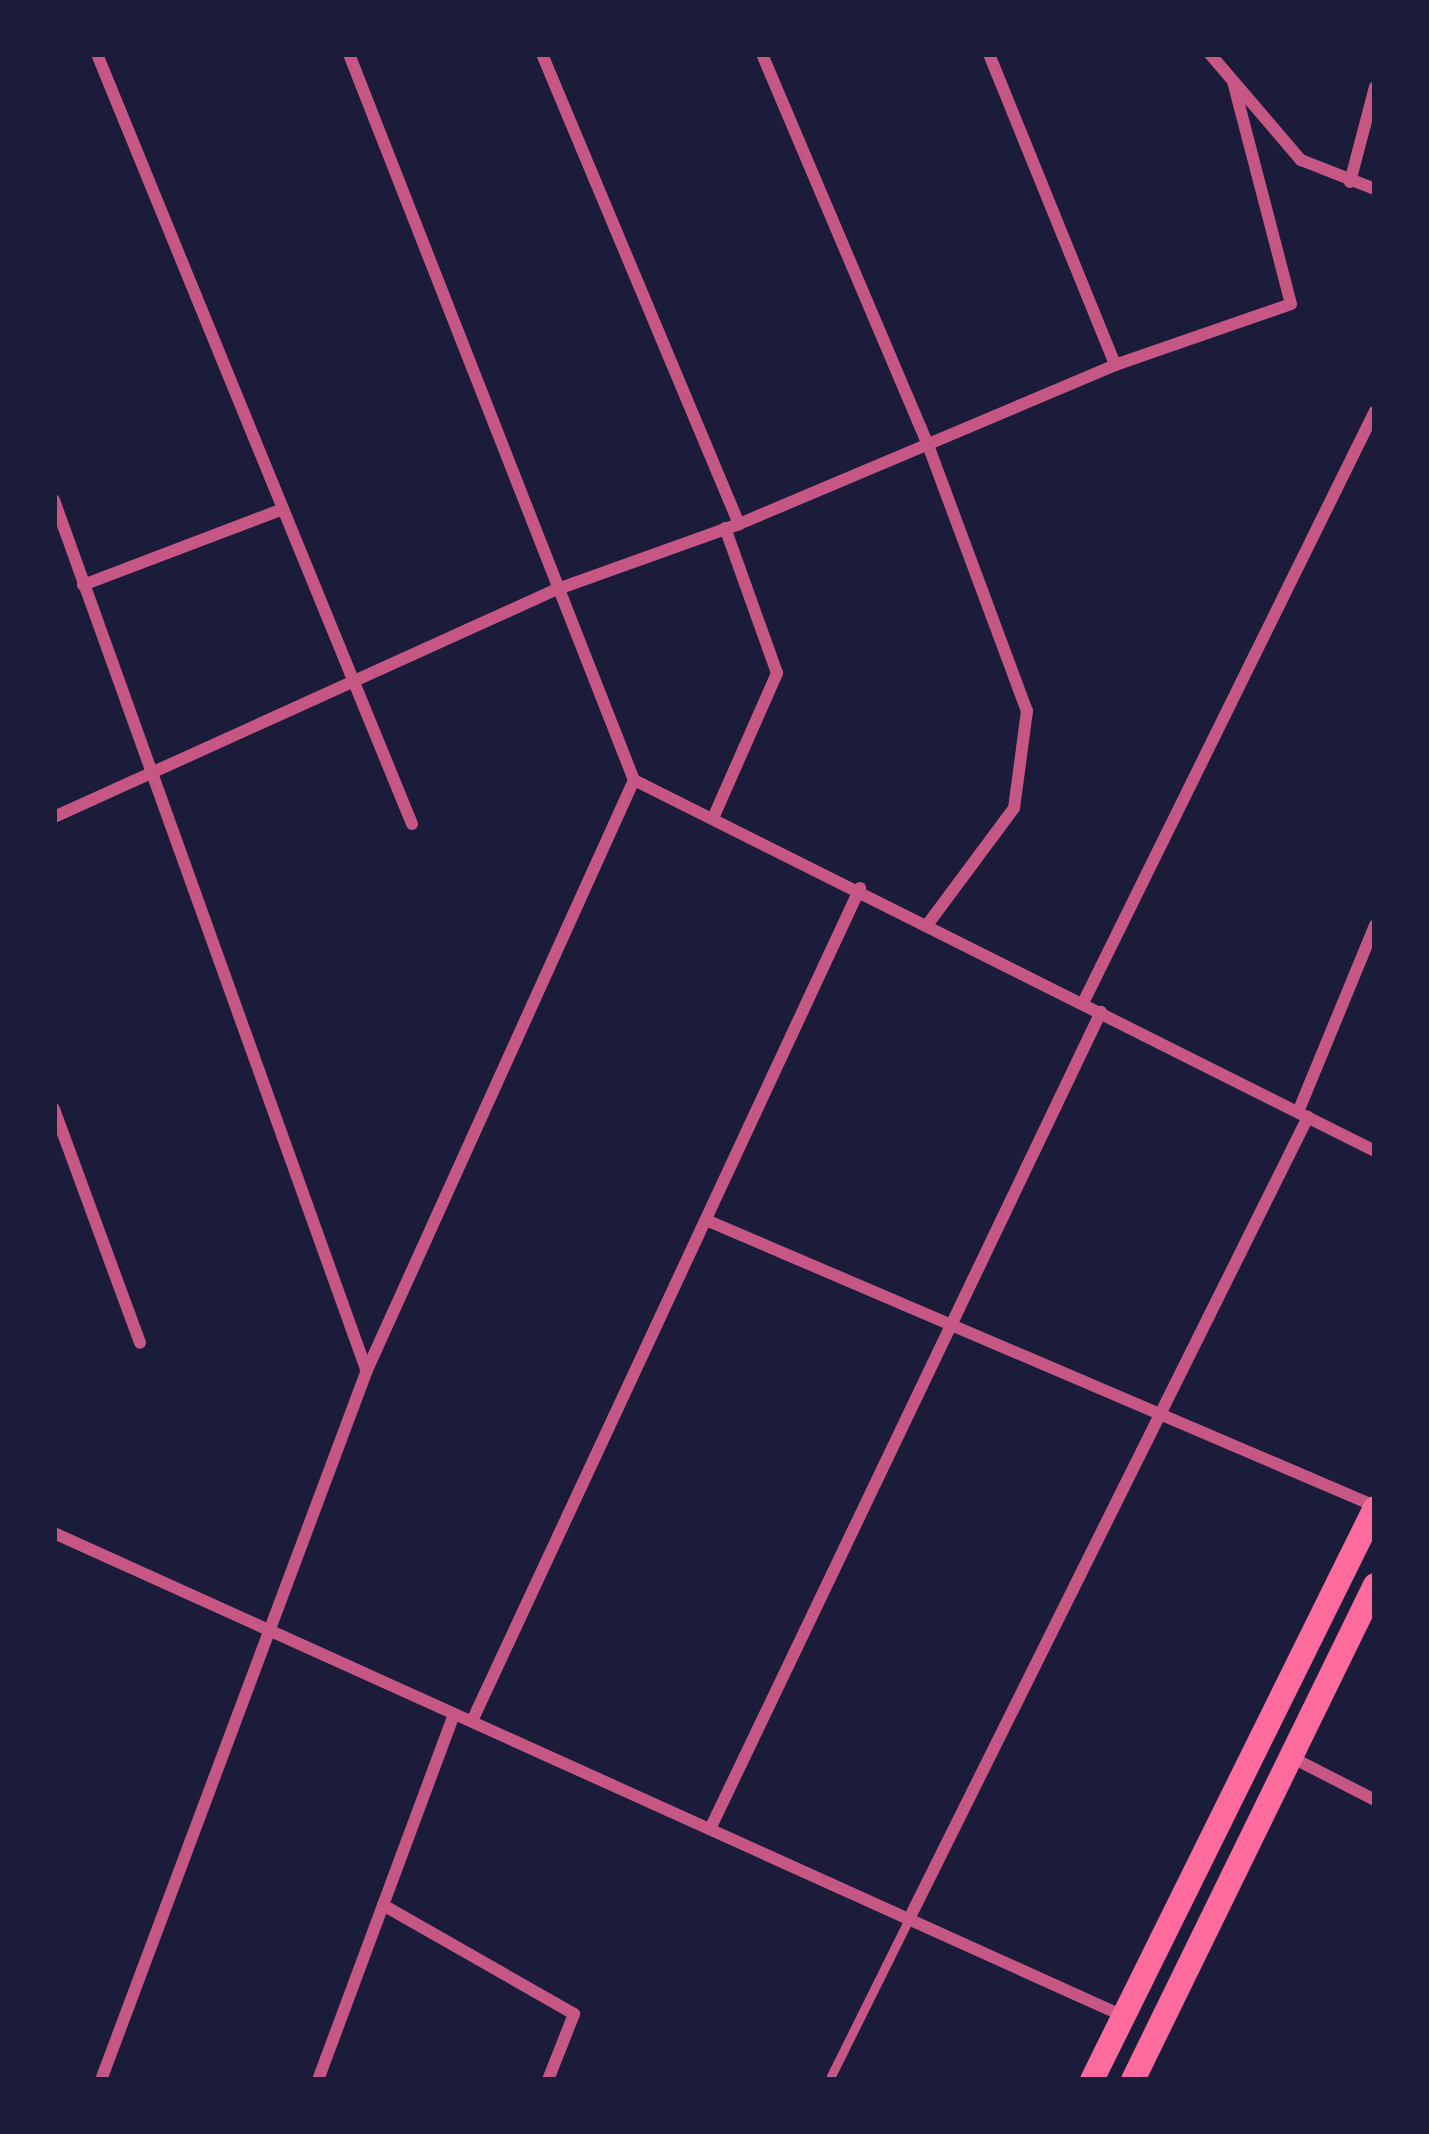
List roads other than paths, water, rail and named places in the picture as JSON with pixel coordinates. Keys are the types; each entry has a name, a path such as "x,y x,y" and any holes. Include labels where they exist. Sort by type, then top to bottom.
{"main road":[{"path":"1092,2080 1375,1507"},
{"path":"1133,2080 1375,1585"}],"street":[{"path":"98,54 348,680 412,824"},
{"path":"349,54 634,780 860,888 1375,1151"},
{"path":"542,54 732,526 777,674 714,817"},
{"path":"762,54 928,445 1027,711 1014,808 928,924"},
{"path":"989,54 1115,365"},
{"path":"1210,54 1301,160 1375,189"},
{"path":"54,817 348,680 556,590 732,526 1115,365 1291,304 1233,82"},
{"path":"1351,182 1375,87"},
{"path":"1083,1004 1375,411"},
{"path":"54,500 367,1370"},
{"path":"83,585 280,510"},
{"path":"100,2080 265,1628 367,1370 634,780"},
{"path":"472,1721 860,888"},
{"path":"909,1919 1303,1114 1375,925"},
{"path":"710,1829 1101,1012"},
{"path":"54,1109 140,1343"},
{"path":"706,1220 1375,1507"},
{"path":"54,1533 1124,2016"},
{"path":"318,2080 454,1714"},
{"path":"1291,1757 1375,1799"},
{"path":"383,1906 574,2014 548,2080"}],"lane":[{"path":"831,2076 909,1919"}]}
